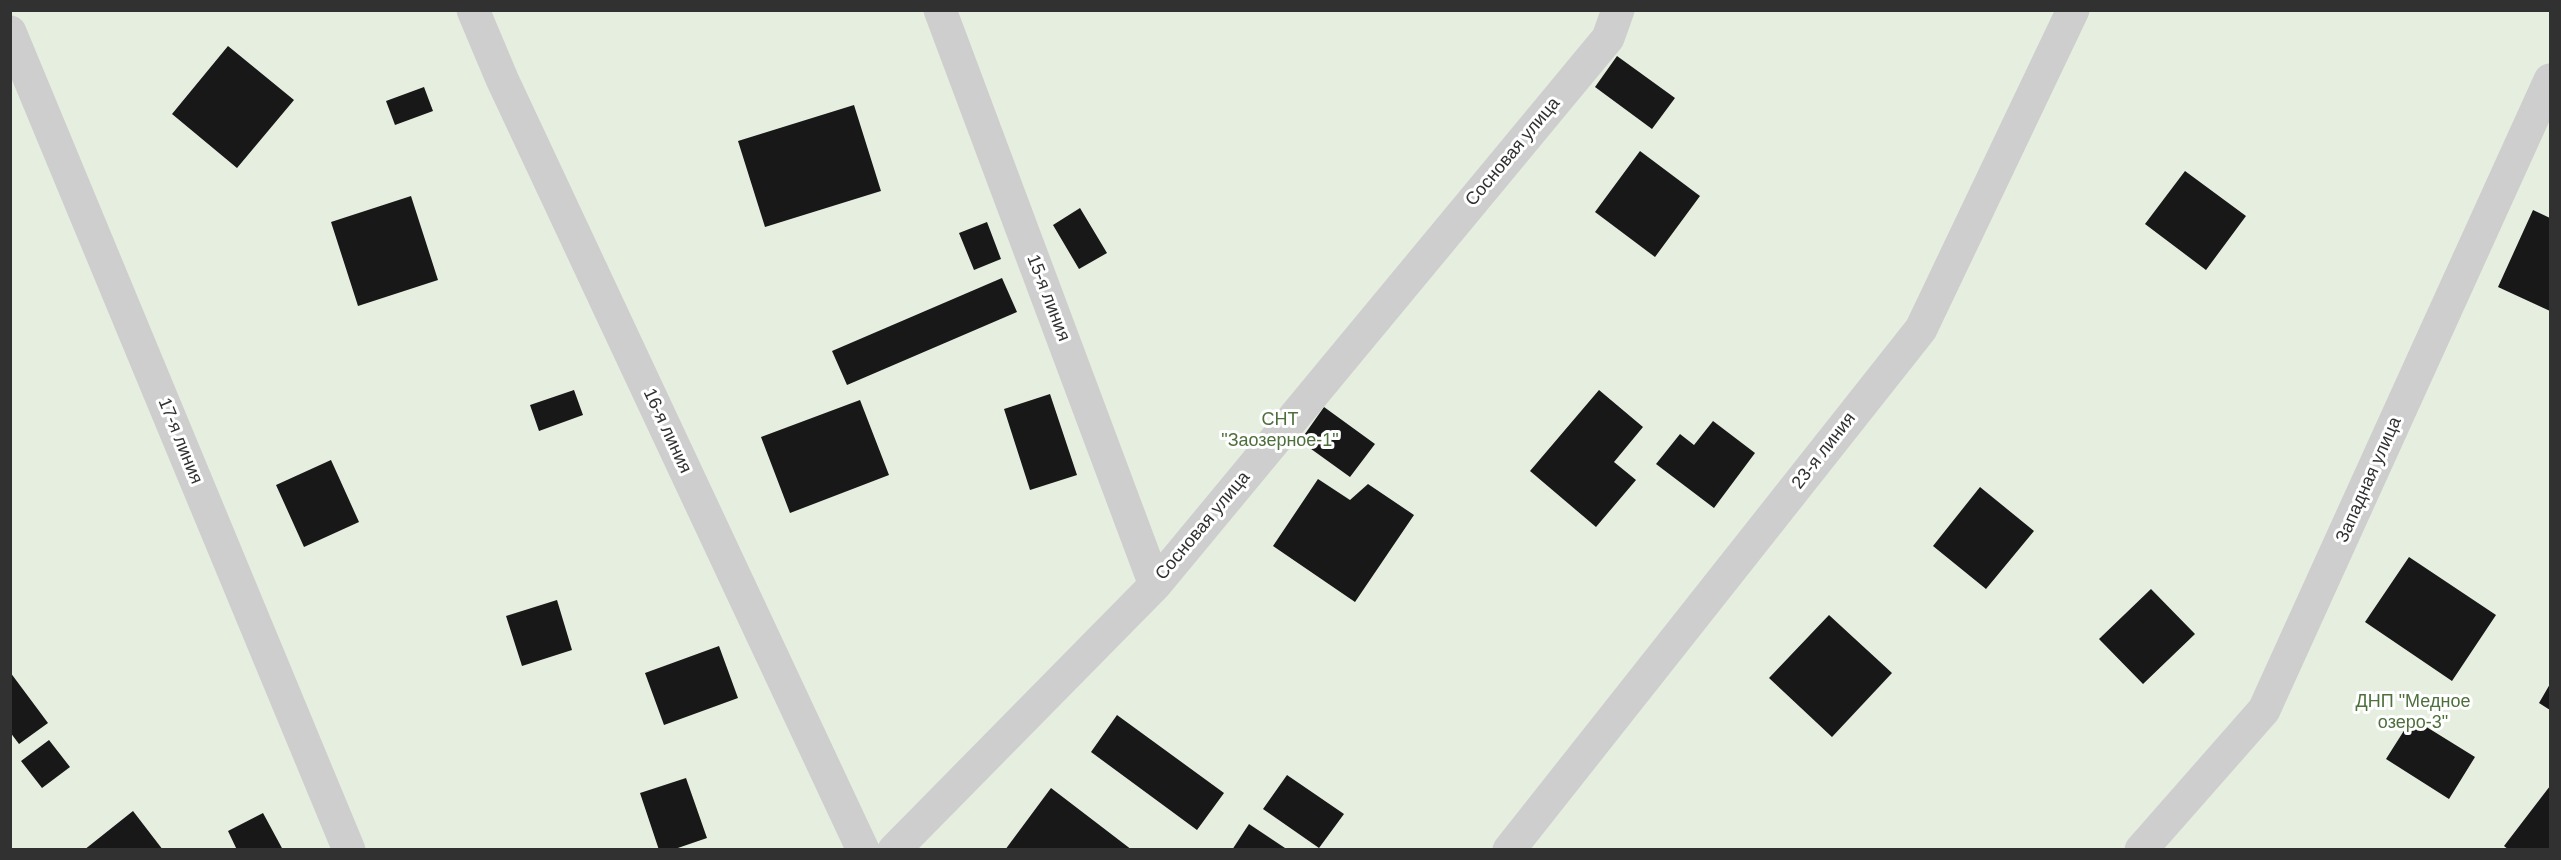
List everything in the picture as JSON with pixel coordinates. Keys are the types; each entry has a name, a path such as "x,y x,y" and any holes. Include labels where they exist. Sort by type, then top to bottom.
{"street":[{"name":"16-я линия","path":"474,10 502,79 863,849"},
{"name":"15-я линия","path":"940,10 1155,585"},
{"name":"Сосновая улица","path":"894,849 1155,585 1608,38 1618,10"},
{"name":"23-я линия","path":"1509,849 1921,328 2073,10"},
{"name":"17-я линия","path":"10,32 349,849"},
{"name":"Западная улица","path":"2140,849 2264,710 2550,80"}],"green space":[{"name":"СНТ \"Заозерное-1\"","path":"10,11 2550,11 2550,849 11,849"}],"building":[{"path":"228,46 294,100 237,168 172,114"},
{"path":"1617,56 1675,98 1652,129 1595,87"},
{"path":"424,87 433,111 395,125 386,101"},
{"path":"854,105 881,191 765,227 738,141"},
{"path":"1640,151 1700,196 1655,257 1595,212"},
{"path":"2185,171 2246,216 2206,270 2145,224"},
{"path":"411,196 438,280 358,306 331,222"},
{"path":"1080,208 1107,253 1079,269 1053,225"},
{"path":"2533,210 2550,218 2550,311 2498,287"},
{"path":"987,222 1001,259 974,270 959,233"},
{"path":"1002,278 1017,312 847,385 832,351"},
{"path":"574,390 583,415 539,431 530,405"},
{"path":"1599,390 1643,427 1614,462 1636,480 1596,527 1530,471"},
{"path":"1050,394 1077,475 1030,490 1004,409"},
{"path":"860,400 889,475 790,513 761,437"},
{"path":"1324,407 1375,444 1350,477 1300,441"},
{"path":"1713,421 1755,453 1714,508 1656,464 1680,434 1694,445"},
{"path":"331,460 359,522 304,547 276,485"},
{"path":"1318,479 1350,500 1368,484 1414,515 1355,602 1273,546"},
{"path":"1980,487 2034,531 1986,589 1933,546"},
{"path":"2409,557 2496,615 2452,681 2365,622"},
{"path":"2151,589 2195,634 2143,684 2099,639"},
{"path":"557,600 572,650 522,666 506,616"},
{"path":"1829,615 1892,673 1832,737 1769,678"},
{"path":"719,646 738,698 664,725 645,673"},
{"path":"10,672 48,723 19,744 10,732"},
{"path":"2550,684 2550,710 2539,703"},
{"path":"1117,715 1224,793 1197,830 1091,752"},
{"path":"2412,718 2475,757 2449,799 2386,759"},
{"path":"49,740 70,767 42,788 21,761"},
{"path":"1287,775 1344,814 1319,848 1263,809"},
{"path":"686,778 707,838 672,850 659,850 640,793"},
{"path":"2550,786 2550,850 2509,850 2504,846"},
{"path":"1051,788 1132,850 1005,850"},
{"path":"133,811 163,850 84,850"},
{"path":"263,813 283,850 237,850 228,831"},
{"path":"1249,824 1288,850 1232,850"}],"park label":[{"name":"ДНП \"Медное озеро-3\"","path":"2413,712"}]}
